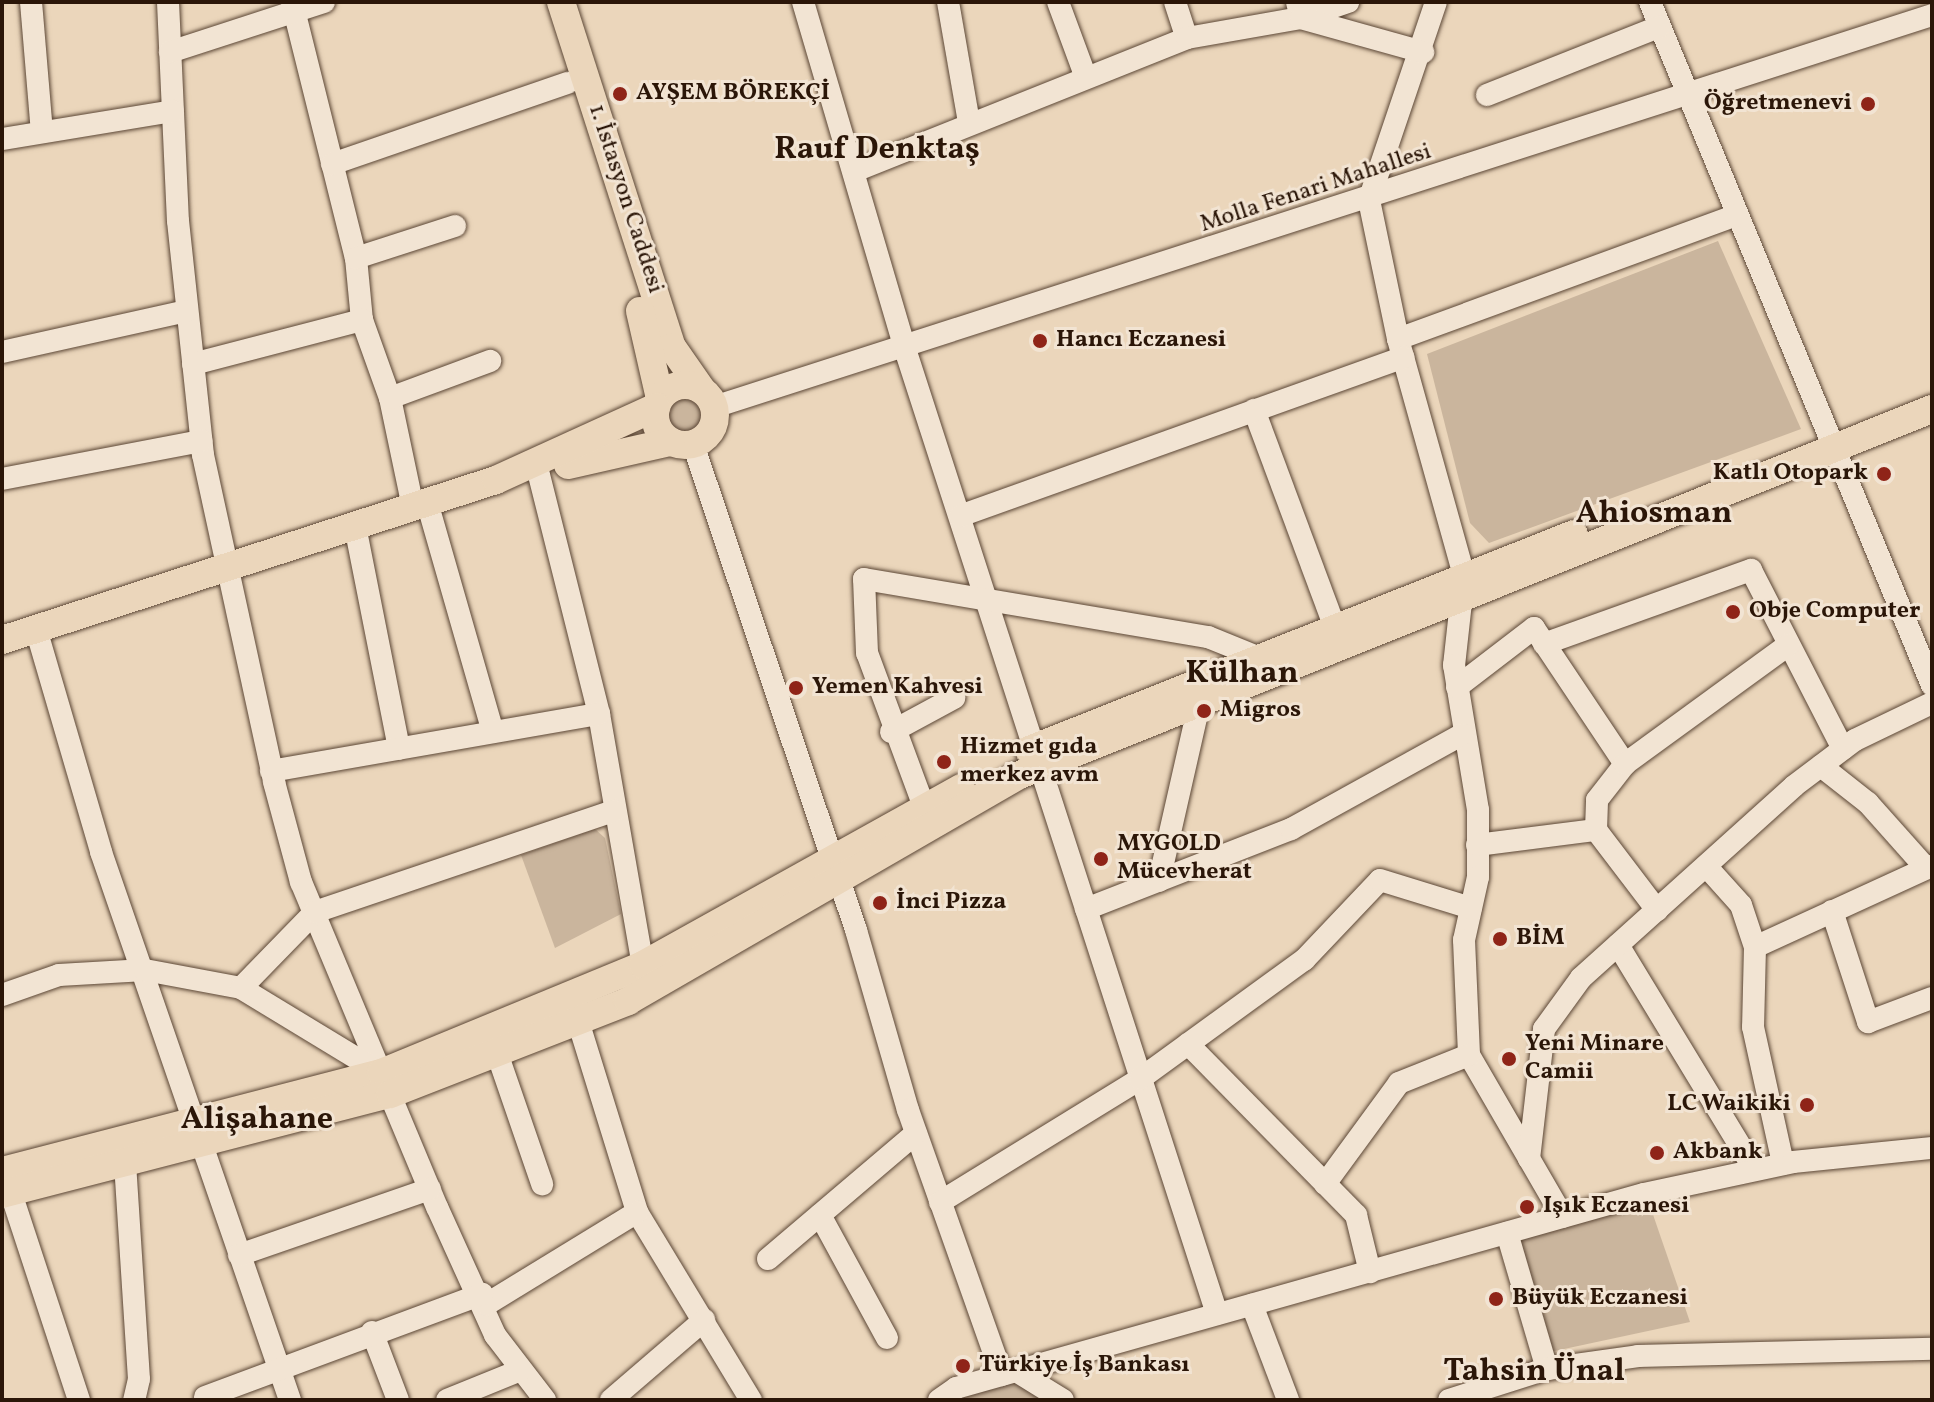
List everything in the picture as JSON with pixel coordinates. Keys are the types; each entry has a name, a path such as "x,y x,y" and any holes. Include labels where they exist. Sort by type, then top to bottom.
{"main road":[{"name":"1. İstasyon Caddesi","path":"541,2 652,347 658,403"},
{"name":"1. İstasyon Caddesi","path":"561,2 672,347 708,399"},
{"path":"2,640 496,480 682,443 709,434 708,399 684,385 658,403 496,480"},
{"path":"658,403 656,423 682,443"},
{"path":"1040,755 1200,701 1464,586 1801,449 1833,450 1932,409"},
{"path":"4,1179 197,1134 386,1084 497,1053 578,1021 1040,755 1255,656 1334,625 1464,586"},
{"path":"386,1084 836,874"},
{"path":"4,1179 125,1163 197,1134"}],"street":[{"path":"31,2 42,132"},
{"path":"168,2 187,311 201,441 222,569 271,771 315,912 430,1189 484,1299 495,1335 545,1400"},
{"path":"170,52 293,8 324,2"},
{"path":"803,2 857,170 905,349 1040,755 1086,909 1217,1314"},
{"path":"948,2 969,122"},
{"path":"1058,2 1085,75"},
{"path":"1175,2 1187,38"},
{"path":"857,170 1085,75 1187,38 1299,10 1348,2"},
{"path":"1436,2 1423,52 1369,200 1400,348 1464,586 1457,687 1477,845 1463,1004 1469,1055 1563,1217"},
{"path":"1650,2 1682,90 1932,685"},
{"path":"293,8 356,258 362,320 390,398 420,505 493,732"},
{"path":"1299,10 1423,52"},
{"name":"Molla Fenari Mahallesi","path":"708,399 905,349 1369,200 1682,90 1932,15"},
{"path":"1487,95 1659,27"},
{"path":"332,164 567,83"},
{"path":"2,139 173,111"},
{"path":"960,516 1254,410 1400,348 1736,215"},
{"path":"356,258 455,226"},
{"path":"2,352 187,311"},
{"path":"193,364 362,320"},
{"path":"390,398 490,361"},
{"path":"1254,410 1334,625"},
{"path":"2,479 201,441"},
{"path":"682,443 836,874 940,1202 1009,1373 1063,1400"},
{"path":"538,471 599,714 643,965"},
{"path":"355,526 399,749"},
{"path":"1544,644 1751,570 1843,749"},
{"path":"928,819 891,732 867,653 864,579 989,603 1208,637 1255,656"},
{"path":"1457,687 1534,628 1625,764"},
{"path":"36,629 101,852 145,970 197,1134 290,1400"},
{"path":"1657,910 1596,830 1597,800 1625,764 1788,645"},
{"path":"891,732 954,698"},
{"path":"1159,881 1200,701"},
{"path":"1529,1159 1544,1029 1618,945 1843,749 1932,703"},
{"path":"271,771 599,714"},
{"path":"1086,909 1291,829 1463,734"},
{"path":"1755,947 1929,867 1868,803 1821,766"},
{"path":"241,988 315,912 614,811"},
{"path":"1477,845 1596,830"},
{"path":"1706,866 1741,905 1755,947 1753,1027 1783,1164"},
{"path":"940,1202 1140,1079 1304,960 1380,880 1471,908"},
{"path":"1832,911 1868,1022 1932,998"},
{"path":"1618,945 1755,1170"},
{"path":"2,995 59,975 145,970 241,988 386,1084"},
{"path":"578,1021 637,1212 751,1400"},
{"path":"1188,1044 1356,1215 1370,1272"},
{"path":"497,1053 542,1184"},
{"path":"1325,1184 1399,1083 1469,1055"},
{"path":"768,1259 916,1133"},
{"path":"939,1400 1009,1373 1563,1217 1783,1164 1932,1148"},
{"path":"125,1163 139,1379 134,1400"},
{"path":"4,1179 79,1400"},
{"path":"239,1255 430,1189"},
{"path":"205,1397 278,1365 372,1332 484,1299 637,1212"},
{"path":"820,1215 887,1338"},
{"path":"1507,1233 1547,1369"},
{"path":"1252,1305 1288,1400"},
{"path":"611,1400 704,1320"},
{"path":"372,1332 398,1400"},
{"path":"1449,1400 1547,1369 1670,1359 1932,1349"},
{"path":"447,1400 521,1370"}],"shaded area":[{"path":"1718,241 1801,429 1489,543 1470,523 1427,354"},
{"path":"684,395 698,401 704,415 698,429 684,435 670,429 664,415 670,401"},
{"path":"595,829 605,838 621,914 555,948 521,855"},
{"path":"1649,1203 1690,1322 1550,1352 1518,1241"},
{"path":"1015,1377 1051,1400 949,1400"}],"place":[{"name":"AYŞEM BÖREKÇİ","path":"620,94"},
{"name":"Öğretmenevi","path":"1868,104"},
{"name":"Hancı Eczanesi","path":"1040,341"},
{"name":"Katlı Otopark","path":"1884,474"},
{"name":"Obje Computer","path":"1733,612"},
{"name":"Yemen Kahvesi","path":"796,688"},
{"name":"Migros","path":"1204,711"},
{"name":"Hizmet gıda merkez avm","path":"944,762"},
{"name":"MYGOLD Mücevherat","path":"1101,859"},
{"name":"İnci Pizza","path":"880,903"},
{"name":"BİM","path":"1500,939"},
{"name":"Yeni Minare Camii","path":"1509,1059"},
{"name":"LC Waikiki","path":"1807,1105"},
{"name":"Akbank","path":"1657,1153"},
{"name":"Işık Eczanesi","path":"1527,1207"},
{"name":"Büyük Eczanesi","path":"1496,1299"},
{"name":"Türkiye İş Bankası","path":"963,1366"}],"district":[{"name":"Rauf Denktaş","path":"877,150"},
{"name":"Ahiosman","path":"1654,514"},
{"name":"Külhan","path":"1242,674"},
{"name":"Alişahane","path":"257,1120"},
{"name":"Tahsin Ünal","path":"1534,1372"}]}
